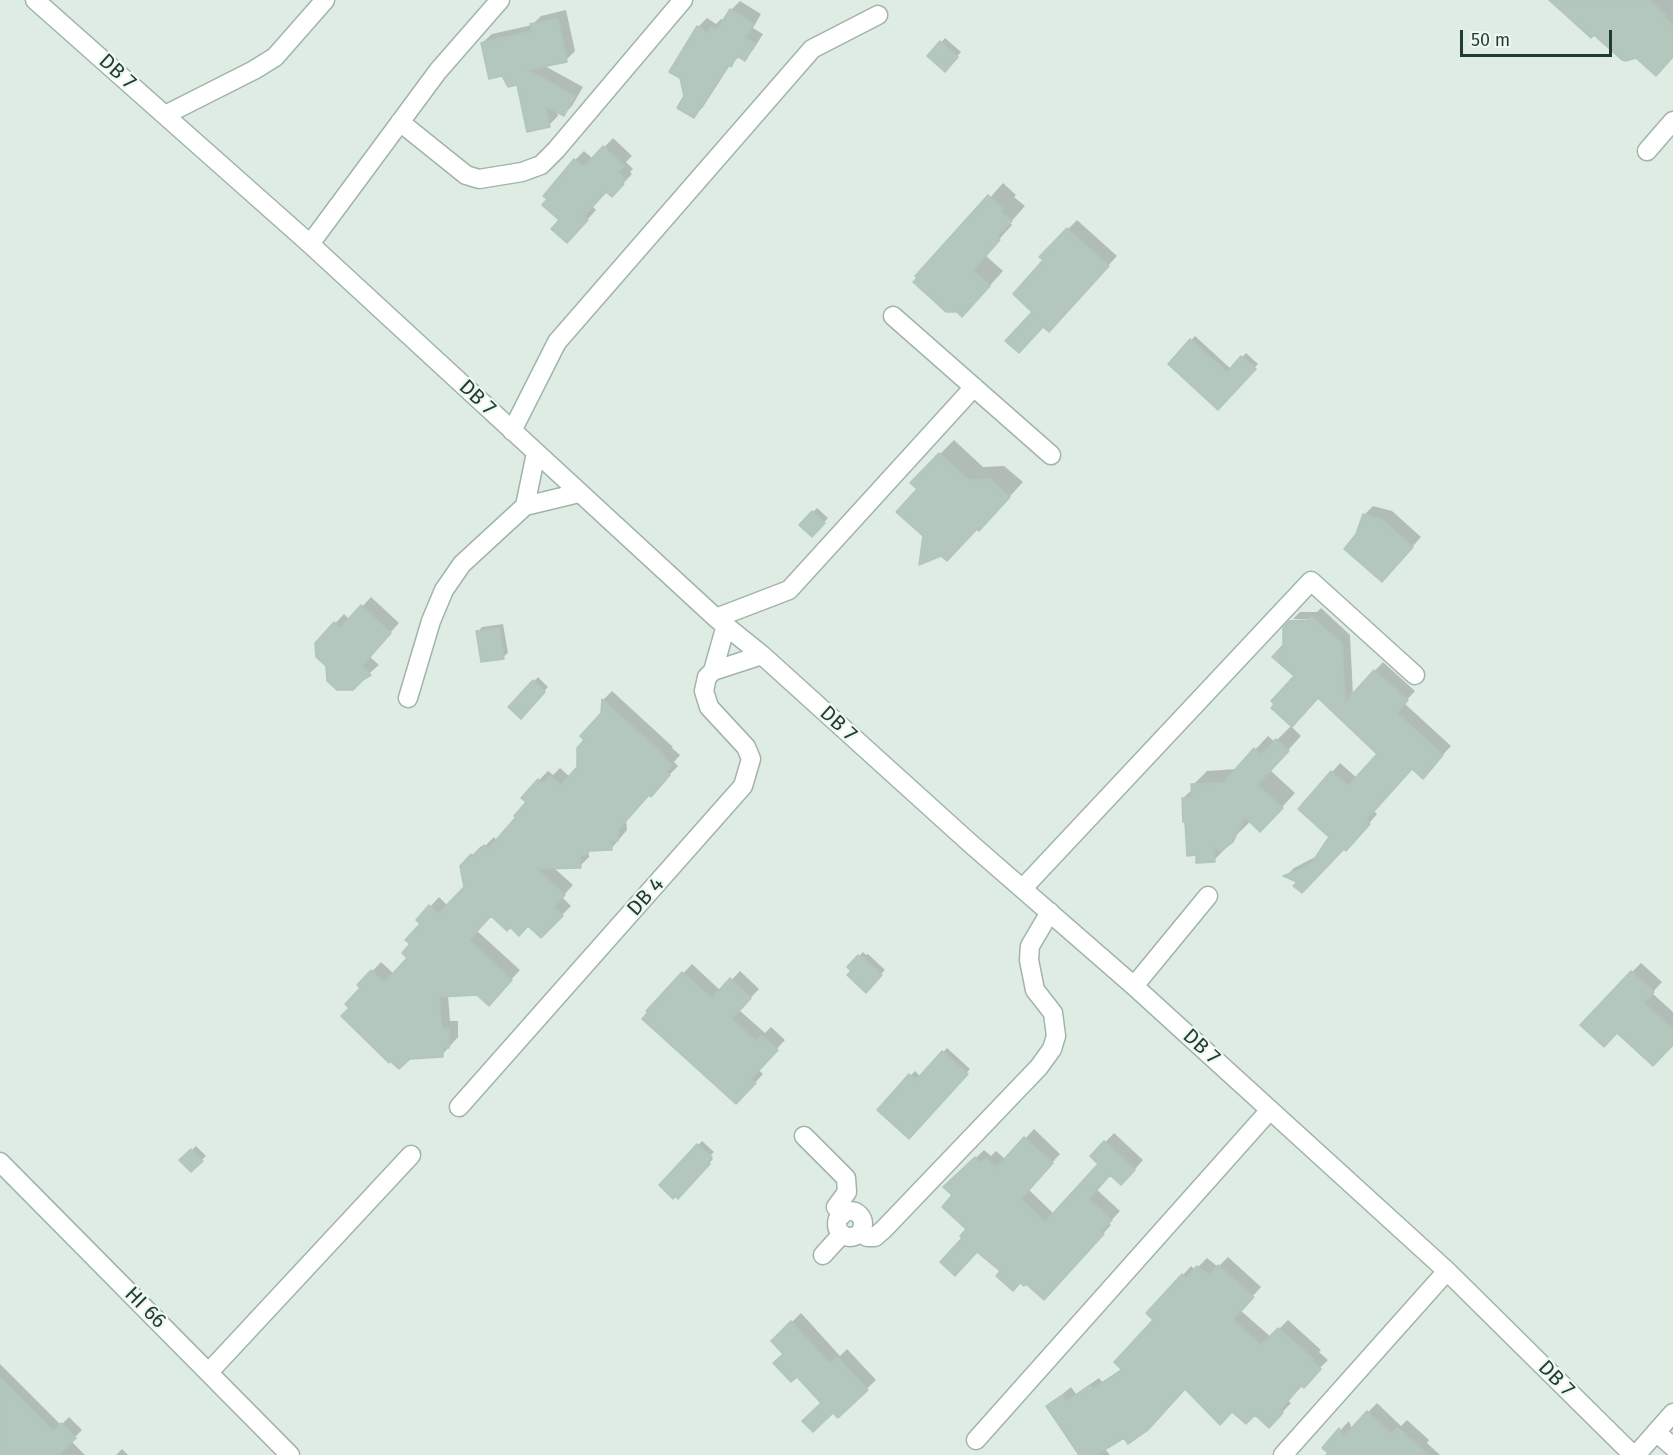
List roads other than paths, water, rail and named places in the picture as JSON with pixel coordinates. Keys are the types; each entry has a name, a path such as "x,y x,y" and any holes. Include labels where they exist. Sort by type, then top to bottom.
{"street":[{"name":"DB 7","path":"35,0 310,244 721,622 762,655 1134,986 1447,1271 1635,1455"},
{"path":"165,115 270,60 325,0"},
{"path":"310,244 438,71 500,0"},
{"path":"400,122 466,175 479,179 522,172 541,165 683,0"},
{"path":"512,431 557,342 812,49 878,15"},
{"path":"1647,151 1673,121"},
{"path":"893,316 1051,455"},
{"path":"721,622 789,590 974,387"},
{"path":"525,506 536,453"},
{"path":"408,698 431,621 444,590 462,564 525,506 579,493"},
{"path":"1023,888 1311,581 1415,675"},
{"name":"DB 4","path":"459,1107 743,786 751,759 746,747 709,707 704,691 708,677 713,671 721,622"},
{"path":"713,671 762,655"},
{"path":"1134,986 1208,896"},
{"path":"861,1232 867,1237 876,1237 1039,1067 1052,1049 1056,1036 1053,1013 1035,990 1029,960 1030,946 1050,912"},
{"path":"976,1440 1270,1110"},
{"path":"804,1136 846,1178 847,1192 836,1207 842,1215"},
{"path":"209,1372 411,1155"},
{"name":"HI 66","path":"0,1162 290,1455"},
{"path":"852,1211 860,1215 863,1222 861,1232 852,1237 842,1234 837,1225 842,1215 852,1211"},
{"path":"824,1255 842,1234"},
{"path":"1283,1455 1447,1271"},
{"path":"1635,1455 1673,1413"},
{"path":"1656,1432 1673,1447"}]}
